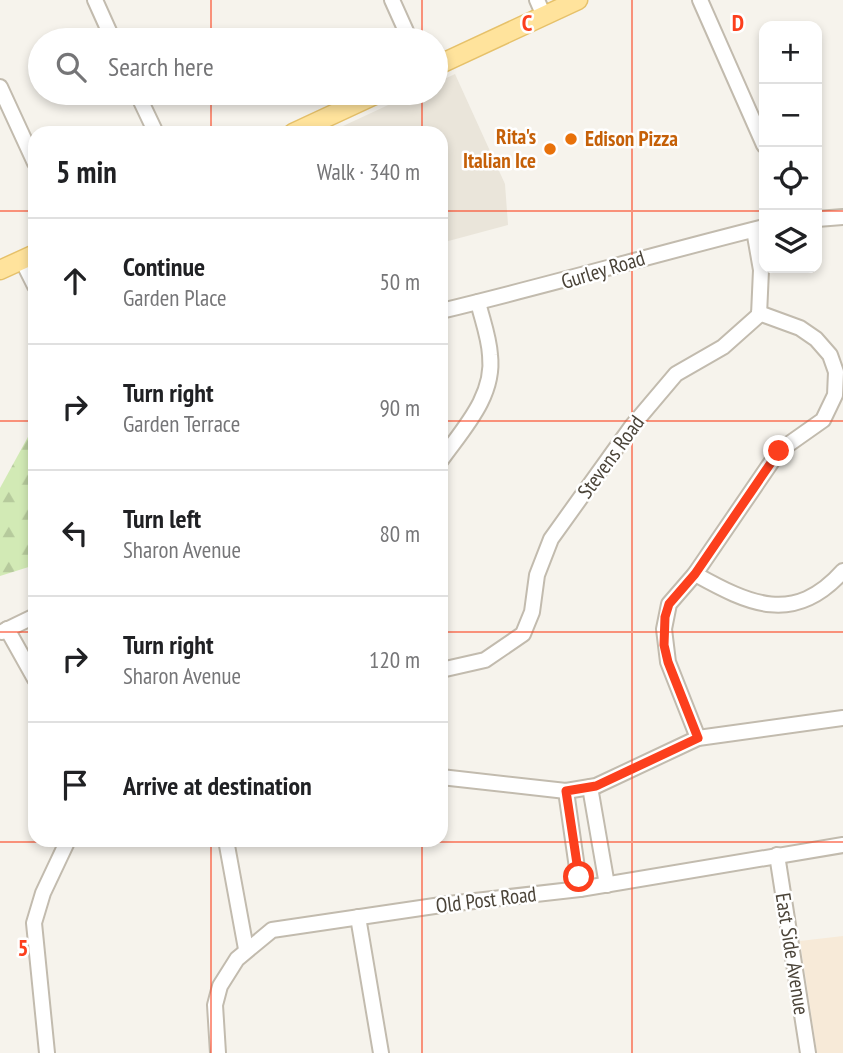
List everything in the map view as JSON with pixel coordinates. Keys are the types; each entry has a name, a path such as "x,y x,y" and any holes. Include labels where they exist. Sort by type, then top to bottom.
{"main road":[{"path":"448,59 540,8 578,0"},
{"path":"308,126 353,105"},
{"path":"0,270 28,257"}],"street":[{"path":"95,0 108,28"},
{"path":"392,0 405,28"},
{"path":"700,0 759,134"},
{"path":"0,87 28,148"},
{"path":"143,105 153,126"},
{"path":"822,219 843,217"},
{"name":"Gurley Road","path":"448,309 759,228"},
{"path":"698,738 668,662 664,629 669,604 695,574 779,451 823,420 835,395 836,372 830,355 816,339 800,328 759,313 761,273"},
{"path":"448,450 481,403 490,377 491,355 478,302"},
{"name":"Stevens Road","path":"448,668 485,660 523,634 532,612 537,575 551,539 632,426 676,374 723,347 759,313"},
{"path":"695,574 737,597 770,606 796,601 820,592 843,571"},
{"path":"28,619 4,631 28,668"},
{"path":"448,778 566,791 590,787 698,738 843,718"},
{"path":"590,787 607,885"},
{"path":"566,791 580,889"},
{"name":"Old Post Road","path":"218,1053 215,1005 220,986 229,969 246,949 272,930 607,885 843,845"},
{"path":"47,1053 34,923 43,892 65,847"},
{"path":"227,847 246,949"},
{"name":"East Side Avenue","path":"777,855 807,1053"},
{"path":"358,917 381,1053"}],"shaded area":[{"path":"455,74 505,184 508,225 448,241 448,126 343,126 388,105 448,105 448,77"},
{"path":"843,936 843,1053 817,1053 800,941"}],"green space":[{"path":"28,437 28,567 0,576 0,488"}],"place":[{"name":"Edison Pizza","path":"571,139"},
{"name":"Rita's Italian Ice","path":"550,149"}],"route":[{"path":"579,877 566,791 596,786 698,738 668,662 664,645 665,617 669,604 695,574 779,451"}]}
